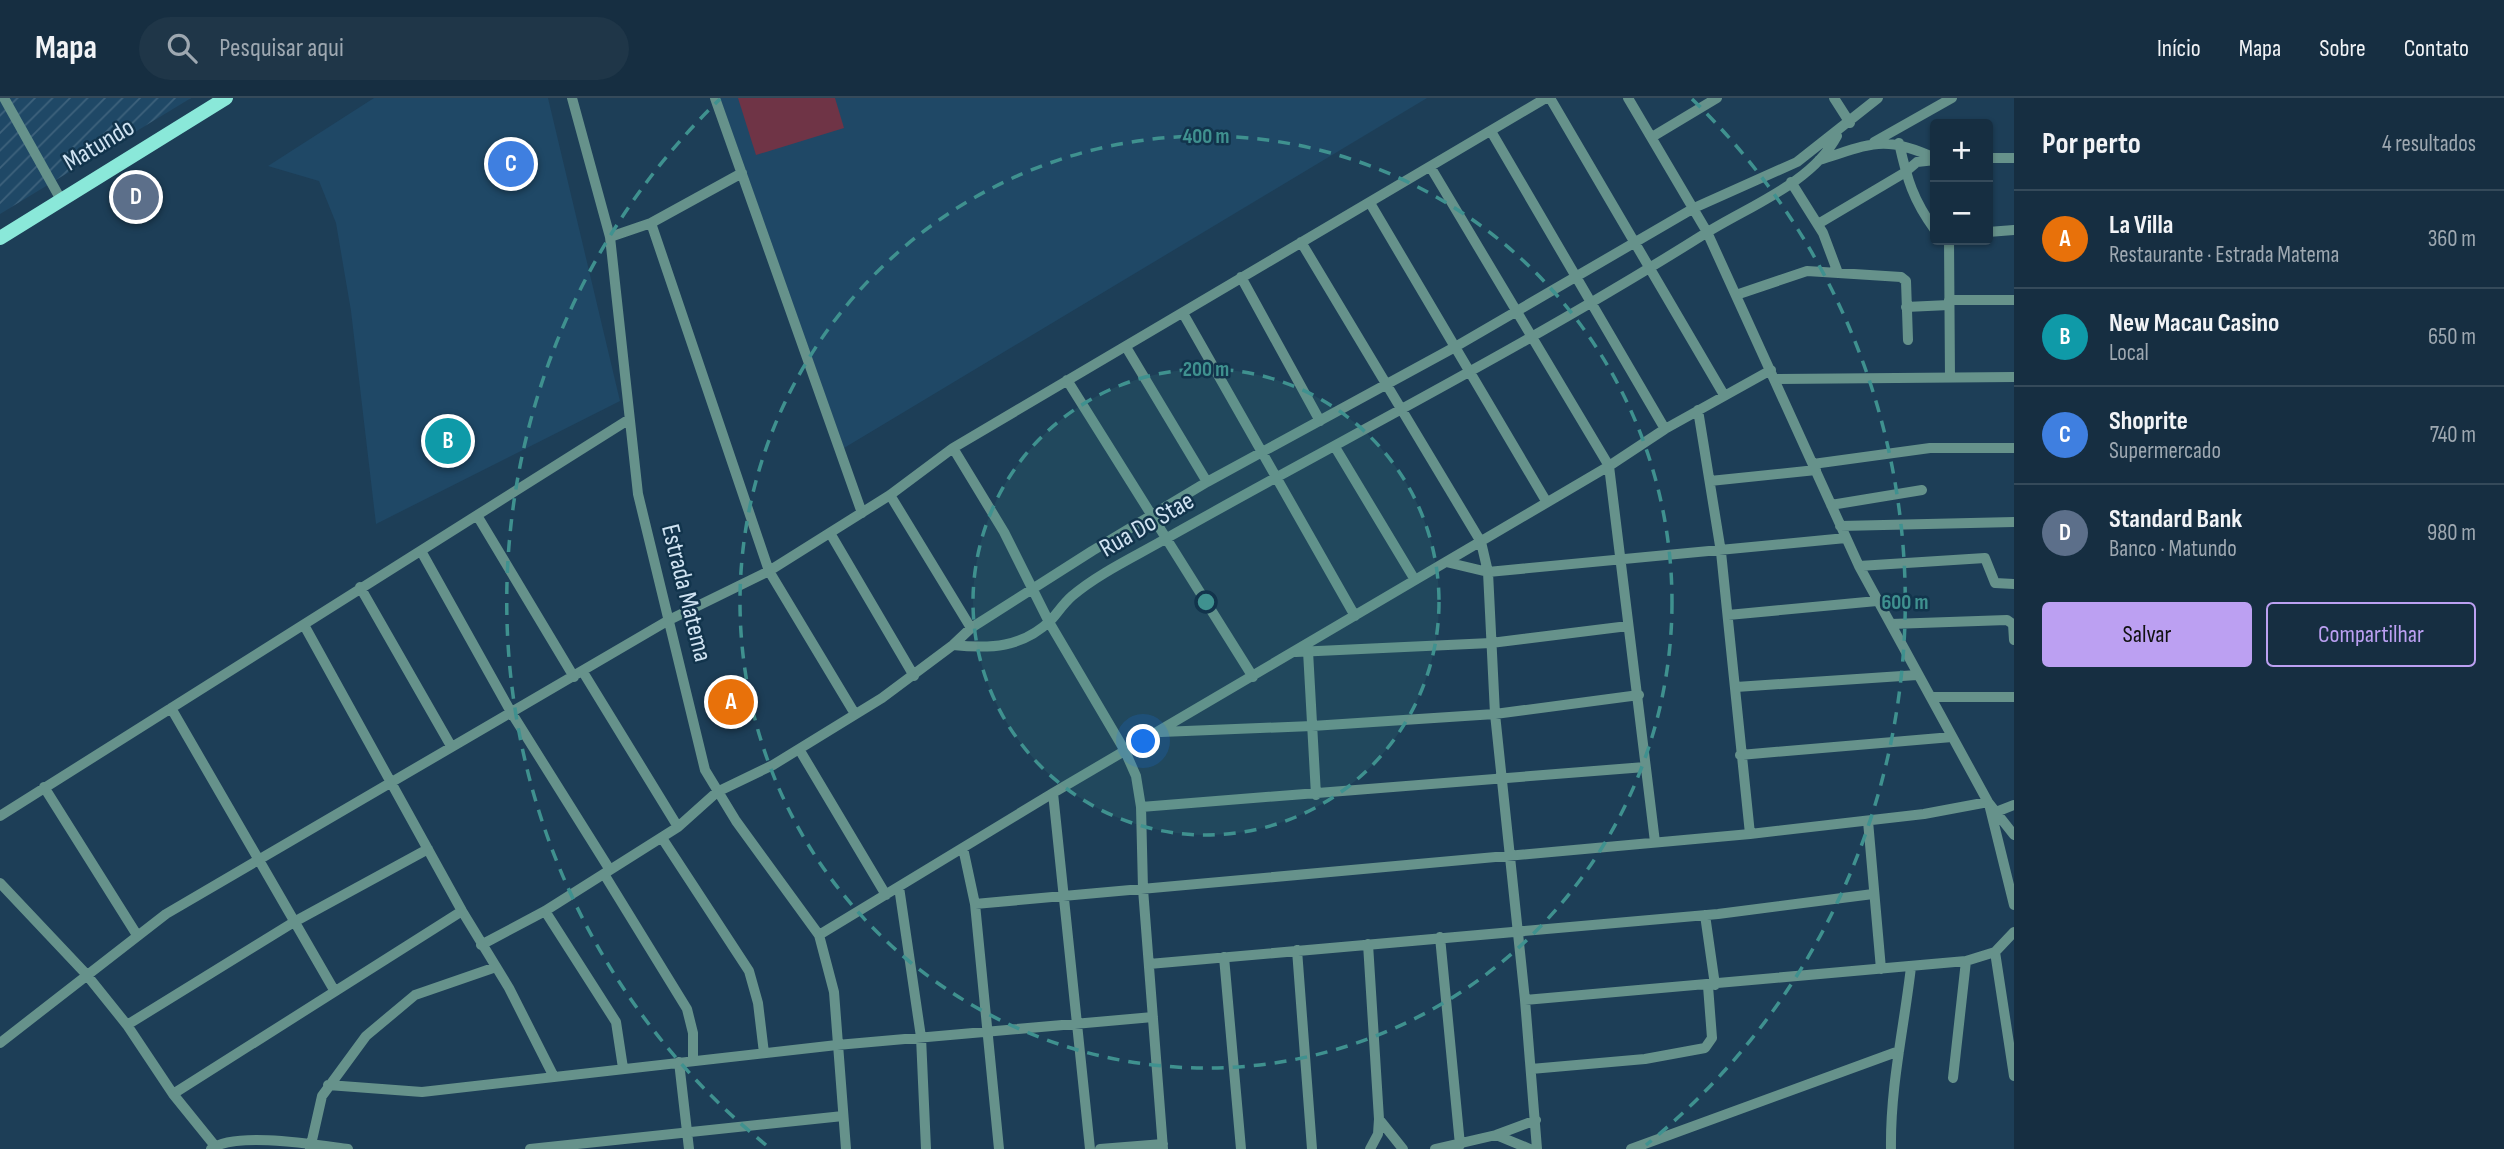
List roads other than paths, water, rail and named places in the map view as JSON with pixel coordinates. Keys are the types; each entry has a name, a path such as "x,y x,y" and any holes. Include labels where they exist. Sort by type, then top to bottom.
{"main road":[{"name":"Matundo","path":"0,238 60,198 226,98"}],"street":[{"path":"4,98 60,198"},
{"name":"Estrada Matema","path":"572,98 610,237 638,494 705,770 717,792 819,935 834,992 846,1149"},
{"path":"715,98 862,513"},
{"path":"0,1043 166,914 669,620 769,572 890,495 953,448 1184,315 1241,277 1548,98 1724,395"},
{"path":"1628,98 1707,232 1774,374 1859,566 1988,802 2014,835"},
{"path":"1652,138 1717,98"},
{"path":"1834,98 1850,123"},
{"path":"481,945 545,911 662,838 717,792 799,749 855,714 914,676 971,628 1150,516 1261,452 1455,347 1694,208 1797,162 1840,131 1878,98"},
{"path":"1816,161 1869,145 1952,98"},
{"path":"1816,161 1840,131"},
{"path":"1492,133 1665,429"},
{"path":"1869,145 1899,143 1930,157"},
{"path":"1899,143 1904,173 1913,196 1930,222"},
{"path":"1993,158 2014,158"},
{"path":"1818,224 1904,173 1917,162 1930,160"},
{"name":"Rua Do Stae","path":"953,645 1005,647 1049,622 1072,596 1165,539 1533,339 1651,270 1707,232 1791,182 1816,161"},
{"path":"1431,168 1609,466 1655,842"},
{"path":"610,237 651,223 742,173"},
{"path":"1791,182 1818,224 1838,273"},
{"path":"1370,204 1546,501"},
{"path":"651,223 769,572 855,714"},
{"path":"1993,232 2014,230"},
{"path":"1301,242 1481,542 1488,572 1495,714 1525,1000 1537,1149"},
{"path":"1949,245 1950,379"},
{"path":"1736,295 1795,272 1901,276 1906,281 1908,340"},
{"path":"1241,277 1320,421"},
{"path":"1906,307 1949,302 2014,300"},
{"path":"1184,315 1355,616"},
{"path":"1126,347 1207,482"},
{"path":"819,935 1052,793 1481,542 1724,395 1774,374 1950,379 2014,377"},
{"path":"1068,380 1150,516 1253,677"},
{"path":"1698,410 1721,552 1750,834"},
{"path":"0,816 360,587 478,517 628,421"},
{"path":"1335,447 1415,580"},
{"path":"953,448 1034,587 1049,622 1125,751 1136,776 1141,807 1143,889 1163,1147 1100,1149"},
{"path":"1710,481 1930,448 2014,448"},
{"path":"1831,505 1922,490"},
{"path":"890,495 971,628"},
{"path":"478,517 678,827"},
{"path":"1840,526 2014,522"},
{"path":"830,533 914,676"},
{"path":"1446,562 1488,572 1721,552 1846,538"},
{"path":"421,551 511,712 687,1009 693,1033 693,1060"},
{"path":"1859,566 1985,558 1995,583 2014,584"},
{"path":"360,587 451,747"},
{"path":"1728,615 1878,601"},
{"path":"1891,624 2007,620 2013,624 2014,640"},
{"path":"304,625 481,945 496,967 554,1077"},
{"path":"1294,652 1490,643 1628,626"},
{"path":"1308,651 1316,795"},
{"path":"1735,687 1917,675"},
{"path":"1158,732 1312,726 1495,714 1639,695"},
{"path":"1931,697 2014,696"},
{"path":"171,708 334,990"},
{"path":"1740,755 1952,737"},
{"path":"799,749 886,895"},
{"path":"1141,807 1316,795 1645,766"},
{"path":"44,787 137,935"},
{"path":"1052,793 1090,1149"},
{"path":"975,904 1750,834 1868,821 1988,802"},
{"path":"1988,802 2014,905"},
{"path":"1996,812 2014,805"},
{"path":"1868,821 1881,969"},
{"path":"662,838 749,971 758,1003 764,1053"},
{"path":"963,848 975,904 999,1149"},
{"path":"127,1025 294,922 428,849"},
{"path":"0,883 86,974 127,1025 173,1094 213,1147 281,1140 346,1149"},
{"path":"899,887 921,1037 926,1149"},
{"path":"1149,964 1705,915 1873,894"},
{"path":"173,1094 462,911"},
{"path":"545,911 616,1022 623,1069"},
{"path":"1531,1069 1645,1059 1705,1048 1712,1038 1712,985 1705,915"},
{"path":"1525,1000 1966,961 1995,952 2014,932"},
{"path":"1440,937 1460,1145"},
{"path":"1368,944 1379,1119 1378,1134 1370,1149"},
{"path":"1297,950 1311,1149"},
{"path":"1995,952 2014,1076"},
{"path":"1224,957 1241,1149"},
{"path":"1953,1078 1966,961"},
{"path":"312,1146 320,1104 328,1085 366,1036 415,995 496,967"},
{"path":"1891,1149 1893,1082 1911,967"},
{"path":"328,1085 422,1092 837,1045 1153,1017"},
{"path":"1631,1149 1899,1051"},
{"path":"679,1062 689,1149"},
{"path":"530,1149 843,1116"},
{"path":"1379,1119 1403,1149"},
{"path":"1435,1149 1496,1135 1536,1120"},
{"path":"1496,1135 1530,1149"}],"place":[{"name":"Shoprite","path":"511,164"},
{"name":"Standard Bank","path":"136,197"},
{"name":"New Macau Casino","path":"448,441"},
{"name":"La Villa","path":"731,702"}]}
